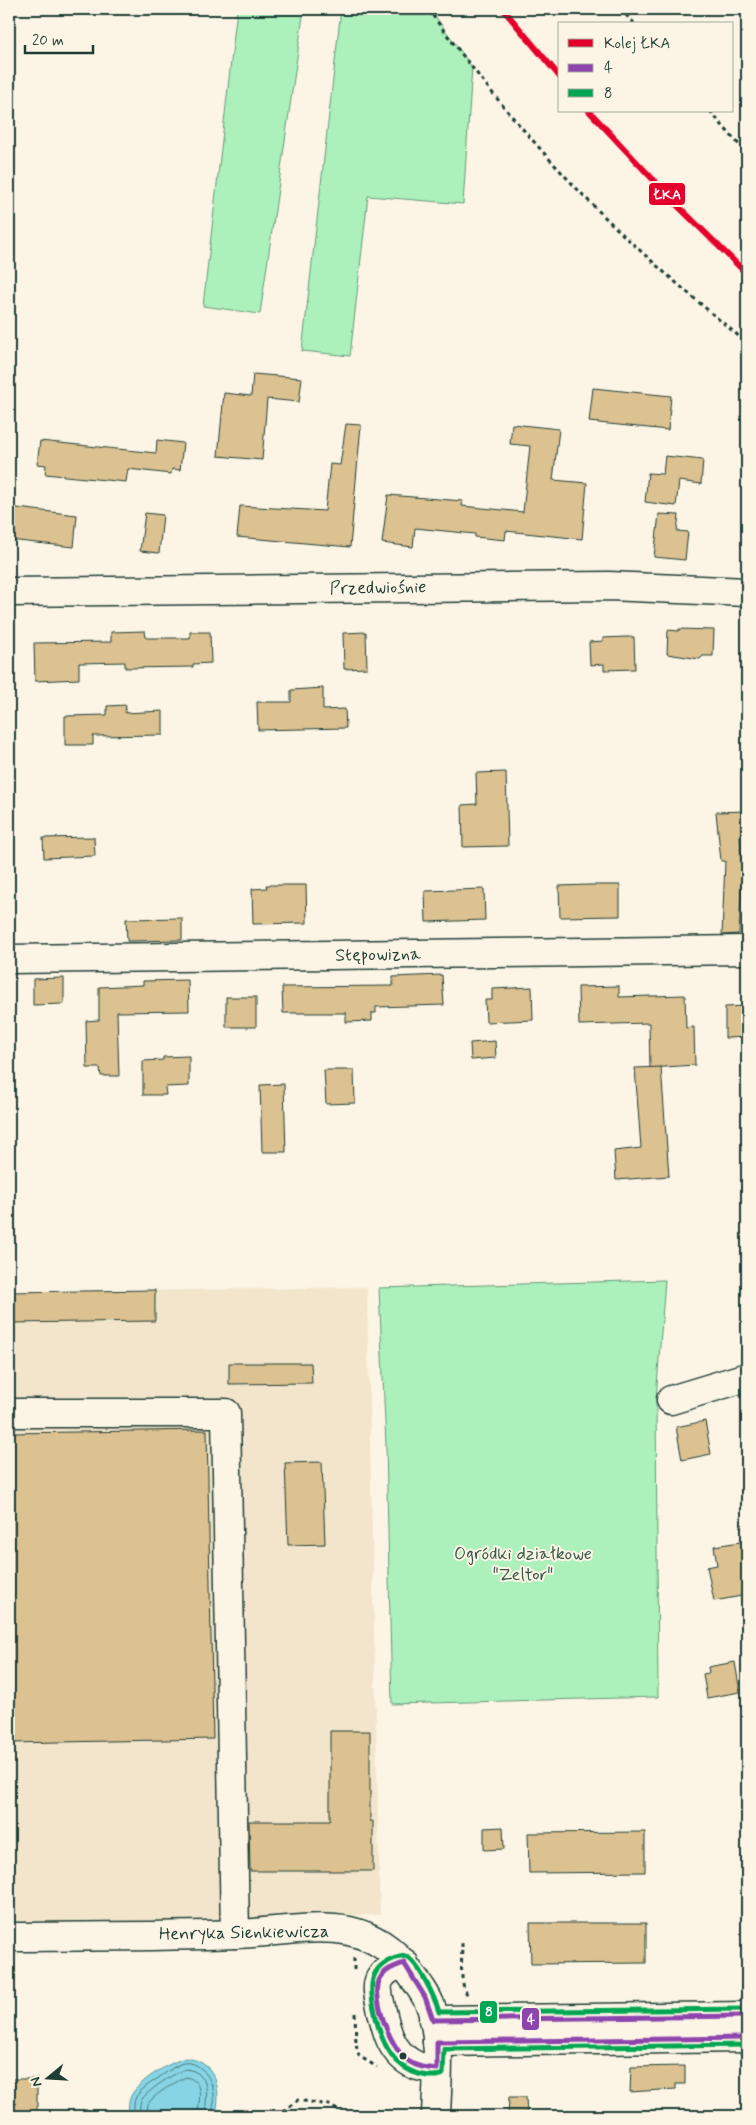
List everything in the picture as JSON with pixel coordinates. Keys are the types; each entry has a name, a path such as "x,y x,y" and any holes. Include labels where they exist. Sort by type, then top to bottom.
{"street":[{"name":"Przedwiośnie","path":"9,592 599,586 747,592"},
{"name":"Stępowizna","path":"9,960 747,950"},
{"path":"671,1400 747,1377"},
{"path":"9,1413 226,1414 235,1934"},
{"name":"Henryka Sienkiewicza","path":"9,1937 235,1934 314,1929 348,1931 371,1938 388,1948 404,1964 423,1990 431,2007 435,2031 437,2069 436,2116"},
{"path":"404,1964 388,1970 379,1978 378,1992 387,2034 393,2046 402,2057 416,2065 437,2069"},
{"path":"435,2031 747,2016"},
{"path":"435,2031 747,2038"}],"path":[{"path":"428,9 505,109 584,196 687,293 747,343"},
{"path":"620,9 633,22"},
{"path":"711,112 747,154"},
{"path":"354,1952 355,1980"},
{"path":"355,2007 356,2044 360,2056 383,2070"},
{"path":"276,2116 298,2100 328,2105 347,2116"}],"shaded area":[{"path":"367,1287 380,1915 9,1925 9,1293"}],"green space":[{"path":"237,9 304,9 260,314 203,306"},
{"path":"341,9 430,9 472,67 463,204 368,196 350,356 302,351"},
{"name":"Ogródki działkowe \"Zeltor\"","path":"665,1280 656,1399 658,1697 392,1704 386,1445 379,1288"}],"water":[{"path":"186,2058 205,2065 211,2071 217,2087 216,2116 129,2116 128,2106 134,2090 164,2068"}],"building":[{"path":"253,374 302,378 299,402 267,399 262,460 218,456 224,393 251,396"},
{"path":"593,388 671,396 668,430 589,422"},
{"path":"346,424 361,425 350,547 237,537 240,506 325,511 330,464 340,465"},
{"path":"512,424 559,429 553,480 587,483 582,539 506,531 505,540 475,537 475,534 415,528 413,547 382,543 388,495 463,501 462,506 523,512 530,446 510,444"},
{"path":"157,440 183,443 180,470 172,469 171,474 128,469 126,482 45,474 46,465 37,464 40,441 156,453"},
{"path":"665,456 703,460 701,484 679,481 676,506 645,502 648,473 663,474"},
{"path":"9,507 77,515 74,547 9,540"},
{"path":"145,513 163,515 159,553 140,551"},
{"path":"659,514 679,515 677,531 688,532 685,560 654,557"},
{"path":"679,629 714,630 713,656 703,656 700,659 667,654 668,630 679,631"},
{"path":"145,631 146,638 190,638 190,632 210,632 211,663 193,664 193,667 125,668 125,662 79,663 79,679 35,681 34,643 111,642 111,632"},
{"path":"366,632 367,668 344,669 343,633"},
{"path":"634,637 635,669 604,670 604,664 590,665 589,642 603,641 603,638"},
{"path":"323,688 323,710 345,709 346,728 258,730 257,702 291,702 291,690"},
{"path":"126,705 125,713 163,711 163,735 93,736 93,745 65,745 65,716 107,715 107,706"},
{"path":"506,772 508,846 463,847 462,805 477,804 476,773"},
{"path":"747,811 747,834 740,834 742,875 739,934 722,935 725,861 721,861 716,812"},
{"path":"94,837 95,856 44,858 43,838"},
{"path":"266,885 306,885 307,923 253,924 252,889 267,888"},
{"path":"620,885 620,916 560,917 559,886"},
{"path":"484,889 485,920 426,922 425,891"},
{"path":"182,918 182,940 127,941 126,919"},
{"path":"442,975 444,1005 376,1007 376,1013 372,1013 372,1021 346,1022 346,1013 283,1013 282,987 393,986 393,977"},
{"path":"64,978 64,1004 33,1005 33,979"},
{"path":"188,980 189,1011 117,1012 119,1076 101,1076 100,1068 87,1068 86,1021 99,1020 99,987 143,985 143,981"},
{"path":"619,986 619,997 685,995 686,1028 694,1027 695,1065 650,1068 649,1023 579,1025 578,987"},
{"path":"532,987 533,1020 486,1022 485,1000 492,1000 492,989"},
{"path":"226,997 256,997 256,1027 226,1027"},
{"path":"747,1006 747,1037 725,1038 725,1007"},
{"path":"495,1041 496,1058 471,1060 470,1043"},
{"path":"189,1056 189,1086 165,1087 166,1095 143,1095 143,1061 163,1060 163,1057"},
{"path":"661,1067 669,1176 616,1180 614,1151 641,1148 635,1068"},
{"path":"324,1070 354,1070 355,1103 326,1104"},
{"path":"284,1084 286,1152 262,1152 260,1085"},
{"path":"155,1290 155,1321 9,1323 9,1292"},
{"path":"229,1363 311,1363 312,1383 229,1384"},
{"path":"705,1421 711,1454 682,1460 676,1427"},
{"path":"207,1430 213,1739 9,1743 9,1433"},
{"path":"322,1462 325,1544 288,1545 285,1463"},
{"path":"747,1541 747,1595 714,1601 707,1567 717,1565 714,1546"},
{"path":"735,1662 740,1692 707,1698 703,1674 709,1673 708,1667"},
{"path":"330,1731 370,1731 370,1821 373,1821 373,1871 250,1871 249,1821 330,1821"},
{"path":"503,1827 504,1849 484,1850 484,1828"},
{"path":"645,1832 645,1872 529,1873 528,1833"},
{"path":"530,1923 646,1923 646,1963 531,1964"},
{"path":"685,2066 685,2084 676,2084 676,2089 630,2092 631,2067"},
{"path":"9,2079 37,2079 37,2116 9,2116"},
{"path":"509,2097 526,2097 527,2116 508,2116"}],"rail line":[{"name":"ŁKA","path":"503,9 558,75"},
{"name":"ŁKA","path":"590,112 676,204 747,274"}],"transit line":[{"name":"8","path":"747,2009 439,2012 430,1989 420,1972 410,1959 405,1956 384,1963 378,1969 372,1984 373,2002 385,2045 406,2069 428,2076 443,2074 444,2049 747,2045"},
{"name":"4","path":"747,2016 433,2020 425,1997 404,1963 386,1972 381,1977 378,1985 380,2008 395,2046 408,2061 418,2066 429,2068 437,2069 437,2042 747,2038"}]}
